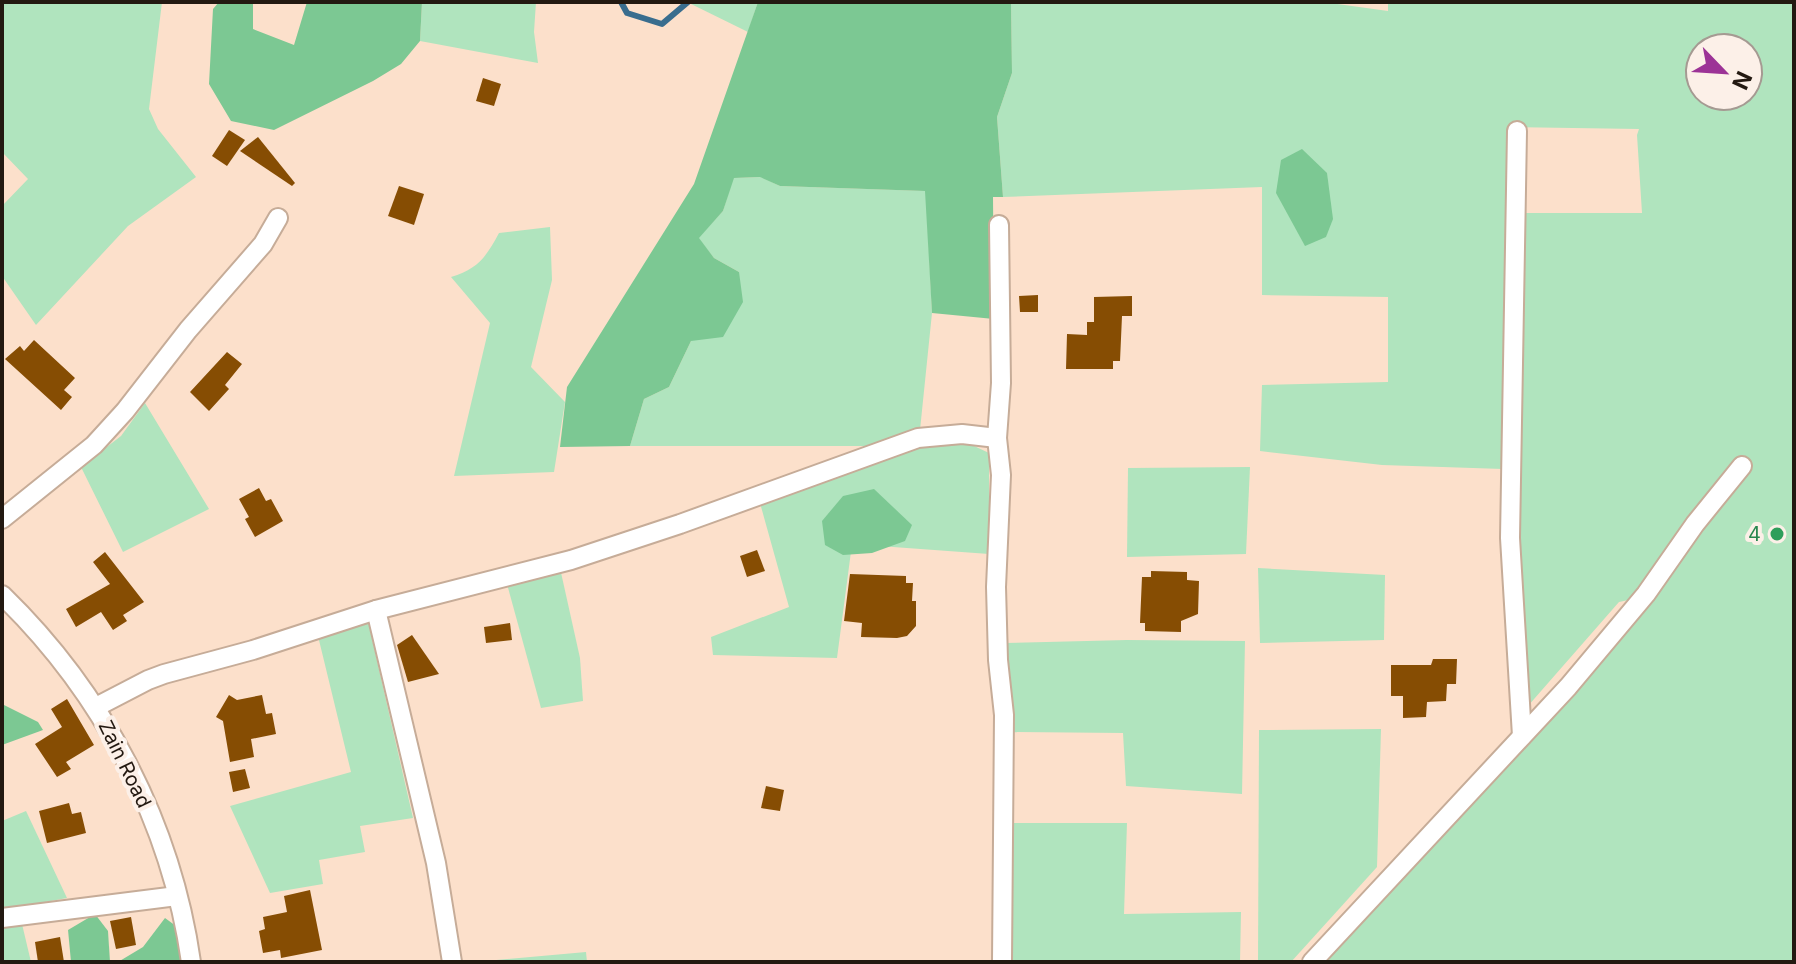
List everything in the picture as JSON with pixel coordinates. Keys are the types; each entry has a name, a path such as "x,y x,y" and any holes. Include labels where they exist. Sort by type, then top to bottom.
{"street":[{"path":"1517,131 1510,538 1522,736"},
{"path":"2,519 94,445 263,244 278,218"},
{"path":"999,225 1001,351 997,438 1001,475 996,587 998,660 1004,715 1002,962"},
{"path":"96,707 148,680 376,610 571,560 918,438 962,434 997,438"},
{"path":"1312,962 1568,687 1646,594 1695,524 1742,466"},
{"name":"Zain Road","path":"2,595 28,620 96,707 127,762 164,853 191,962"},
{"path":"376,610 436,863 452,962"},
{"path":"2,918 177,896"}],"green space":[{"path":"2,2 162,2 149,109 158,129 196,177 128,226 36,325 2,276 2,206 28,179 2,152"},
{"path":"219,2 253,2 253,29 294,45 307,2 422,2 420,41 401,64 274,130 231,121 209,84 213,9"},
{"path":"422,2 536,2 534,32 538,63 420,41"},
{"path":"687,2 758,2 748,32"},
{"path":"758,2 1011,2 1012,73 997,117 1003,197 993,197 994,319 932,313 925,191 780,186 760,177 734,178 723,211 699,238 714,258 739,272 743,302 723,337 691,341 669,387 644,399 630,446 560,447 567,387 694,184"},
{"path":"1011,2 1323,2 1388,11 1388,2 1794,2 1794,962 1324,962 1638,598 1619,602 1521,714 1519,596 1525,213 1642,213 1639,129 1509,127 1503,469 1382,465 1260,451 1262,385 1388,382 1388,297 1262,295 1262,187 1003,197 997,117 1012,73"},
{"path":"1302,149 1327,173 1333,219 1326,237 1305,246 1276,193 1281,160"},
{"path":"761,177 780,186 926,191 932,313 920,430 875,446 630,446 644,399 669,387 691,341 739,272 714,258 698,238 723,211 733,178"},
{"path":"550,227 552,280 531,367 565,402 554,472 454,476 490,323 451,277 480,261 499,233"},
{"path":"145,403 209,509 123,552 81,467 121,436"},
{"path":"955,437 989,453 989,554 852,544 837,658 713,655 711,637 789,607 760,503 903,448"},
{"path":"1250,467 1246,554 1127,557 1128,468"},
{"path":"874,489 912,525 905,541 872,553 843,555 825,545 822,521 843,496"},
{"path":"560,568 580,658 583,701 541,708 507,584"},
{"path":"1258,568 1385,575 1384,640 1260,643"},
{"path":"367,617 413,818 360,826 365,852 319,860 323,884 270,893 230,806 351,772 318,636"},
{"path":"1245,641 1242,794 1126,786 1123,733 1003,732 1004,643"},
{"path":"2,704 38,722 43,730 2,745"},
{"path":"1381,729 1377,867 1291,962 1258,962 1259,730"},
{"path":"26,811 67,898 2,910 2,821"},
{"path":"1005,823 1127,823 1124,914 1241,912 1240,962 1007,962"},
{"path":"95,914 108,931 110,962 71,962 68,930"},
{"path":"165,918 180,929 180,960 118,962 143,947"},
{"path":"22,924 31,962 2,962 2,928"},
{"path":"586,952 587,962 474,962"}],"building":[{"path":"483,78 501,84 494,106 476,101"},
{"path":"229,130 245,140 227,166 212,156"},
{"path":"258,137 295,183 292,186 240,151"},
{"path":"399,186 424,194 414,225 388,216"},
{"path":"1038,295 1038,312 1020,312 1019,296"},
{"path":"1132,296 1132,316 1122,316 1120,361 1113,361 1113,369 1066,369 1067,334 1087,335 1087,322 1094,322 1094,297"},
{"path":"34,340 75,378 64,390 72,397 61,410 5,359 20,346 24,351"},
{"path":"227,352 242,364 225,385 229,389 209,411 190,392"},
{"path":"259,488 266,501 271,499 283,521 255,537 239,499"},
{"path":"757,550 765,571 747,577 740,556"},
{"path":"105,552 144,602 123,615 127,621 113,630 101,612 76,627 66,609 110,584 93,562"},
{"path":"1151,571 1187,572 1187,580 1199,581 1198,614 1181,621 1181,632 1145,631 1145,623 1140,623 1142,577 1151,577"},
{"path":"850,574 906,576 906,583 913,583 916,626 907,636 861,637 862,623 844,621"},
{"path":"510,623 512,640 486,643 484,627"},
{"path":"412,635 439,674 408,682 397,645"},
{"path":"1433,659 1457,659 1456,684 1447,684 1446,701 1427,702 1426,717 1403,718 1403,696 1391,696 1391,665 1431,665"},
{"path":"229,695 237,700 262,695 266,714 272,713 276,734 251,739 254,757 230,762 223,721 216,717"},
{"path":"67,699 94,745 66,762 71,769 57,777 35,744 62,727 51,709"},
{"path":"245,769 250,788 233,792 229,772"},
{"path":"766,786 784,790 780,811 761,808"},
{"path":"69,803 72,814 81,812 86,833 47,843 39,811"},
{"path":"310,890 322,950 281,958 280,950 263,953 259,931 265,929 263,917 287,912 284,896"},
{"path":"131,917 136,945 116,949 110,921"},
{"path":"60,937 64,962 38,962 35,942"}],"waterway":[{"path":"621,2 627,13 662,24 688,2"}],"place":[{"name":"4","path":"1777,534"}]}
